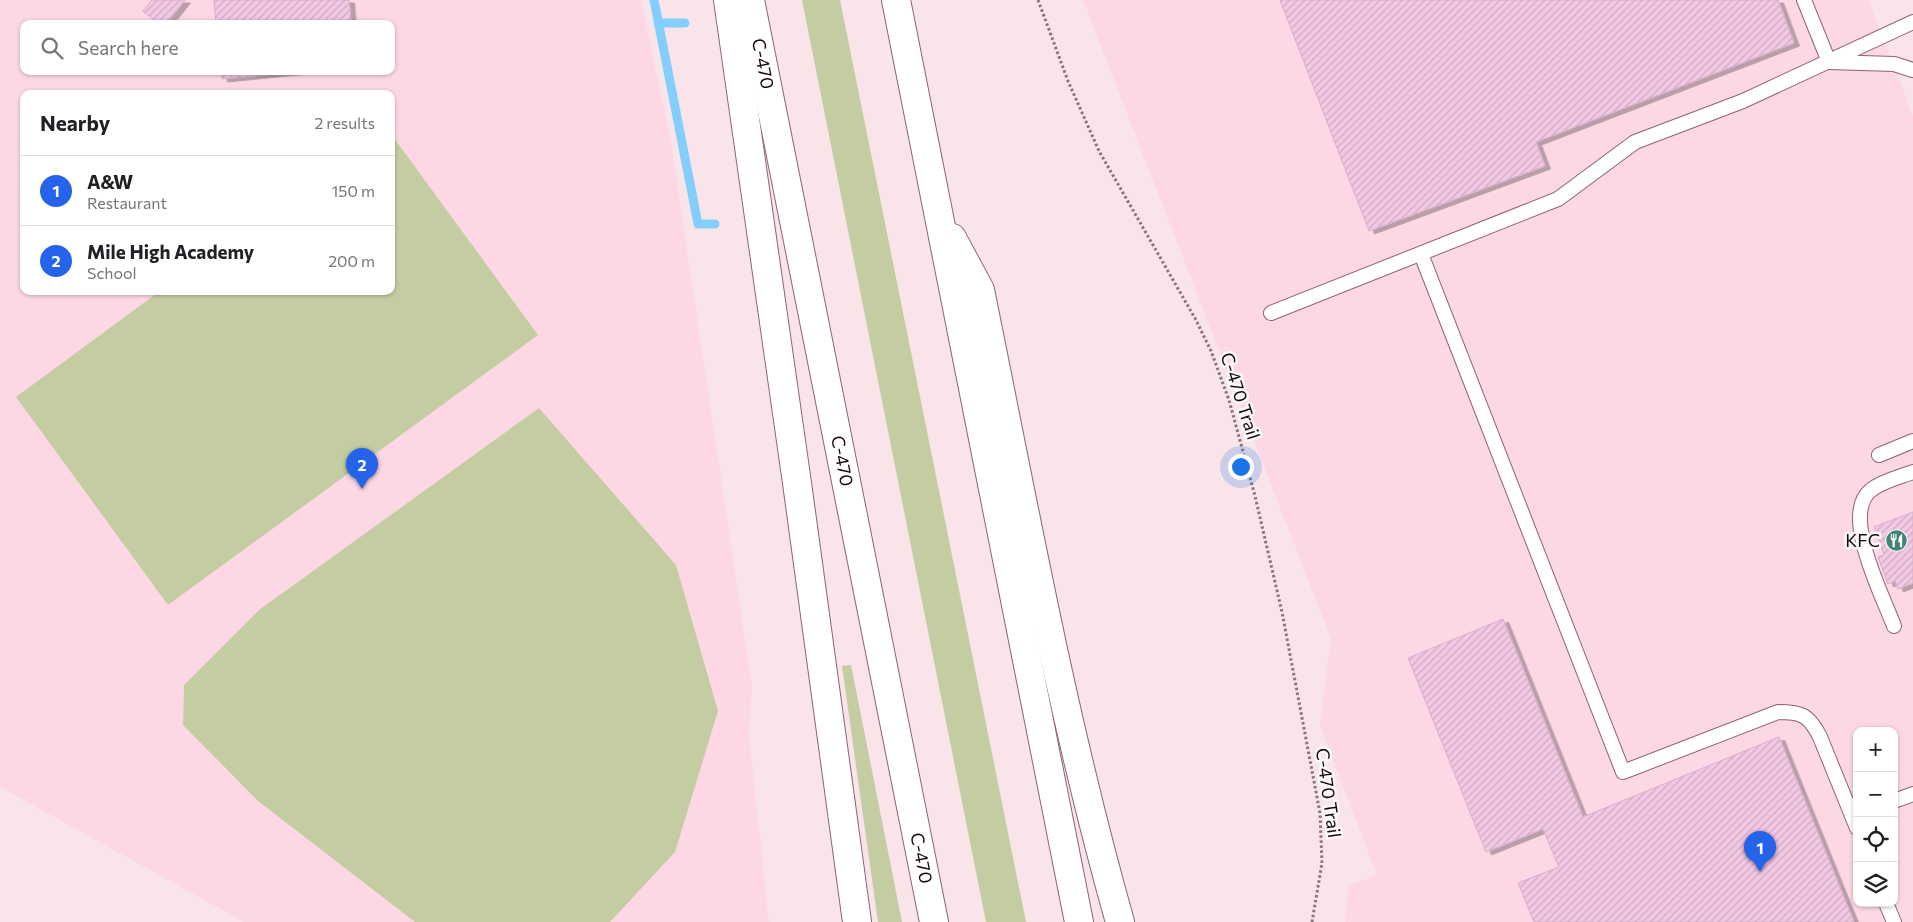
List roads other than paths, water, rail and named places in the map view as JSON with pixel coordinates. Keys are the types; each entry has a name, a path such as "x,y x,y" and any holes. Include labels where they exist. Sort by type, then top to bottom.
{"highway":[{"path":"728,0 857,922"},
{"name":"C-470","path":"750,0 934,922"},
{"path":"896,0 1079,922"},
{"path":"938,212 980,290 1056,662 1098,841 1120,922"}],"lane":[{"path":"1804,0 1829,62"},
{"path":"1271,313 1558,199 1635,142 1743,101 1913,22"},
{"path":"1829,62 1894,64 1913,70"},
{"path":"1421,254 1623,772 1778,712 1799,712 1813,723 1820,736 1853,817"},
{"path":"1879,455 1913,440"},
{"path":"1894,626 1865,550 1858,515 1862,502 1870,490 1913,472"},
{"path":"1898,800 1913,794"},
{"path":"1888,907 1894,922"}],"waterway":[{"path":"654,0 698,224 715,224"},
{"path":"658,23 685,23"}],"place":[{"name":"Mile High Academy","path":"362,489"},
{"name":"KFC","path":"1896,541"},
{"name":"A&W","path":"1760,872"}]}
